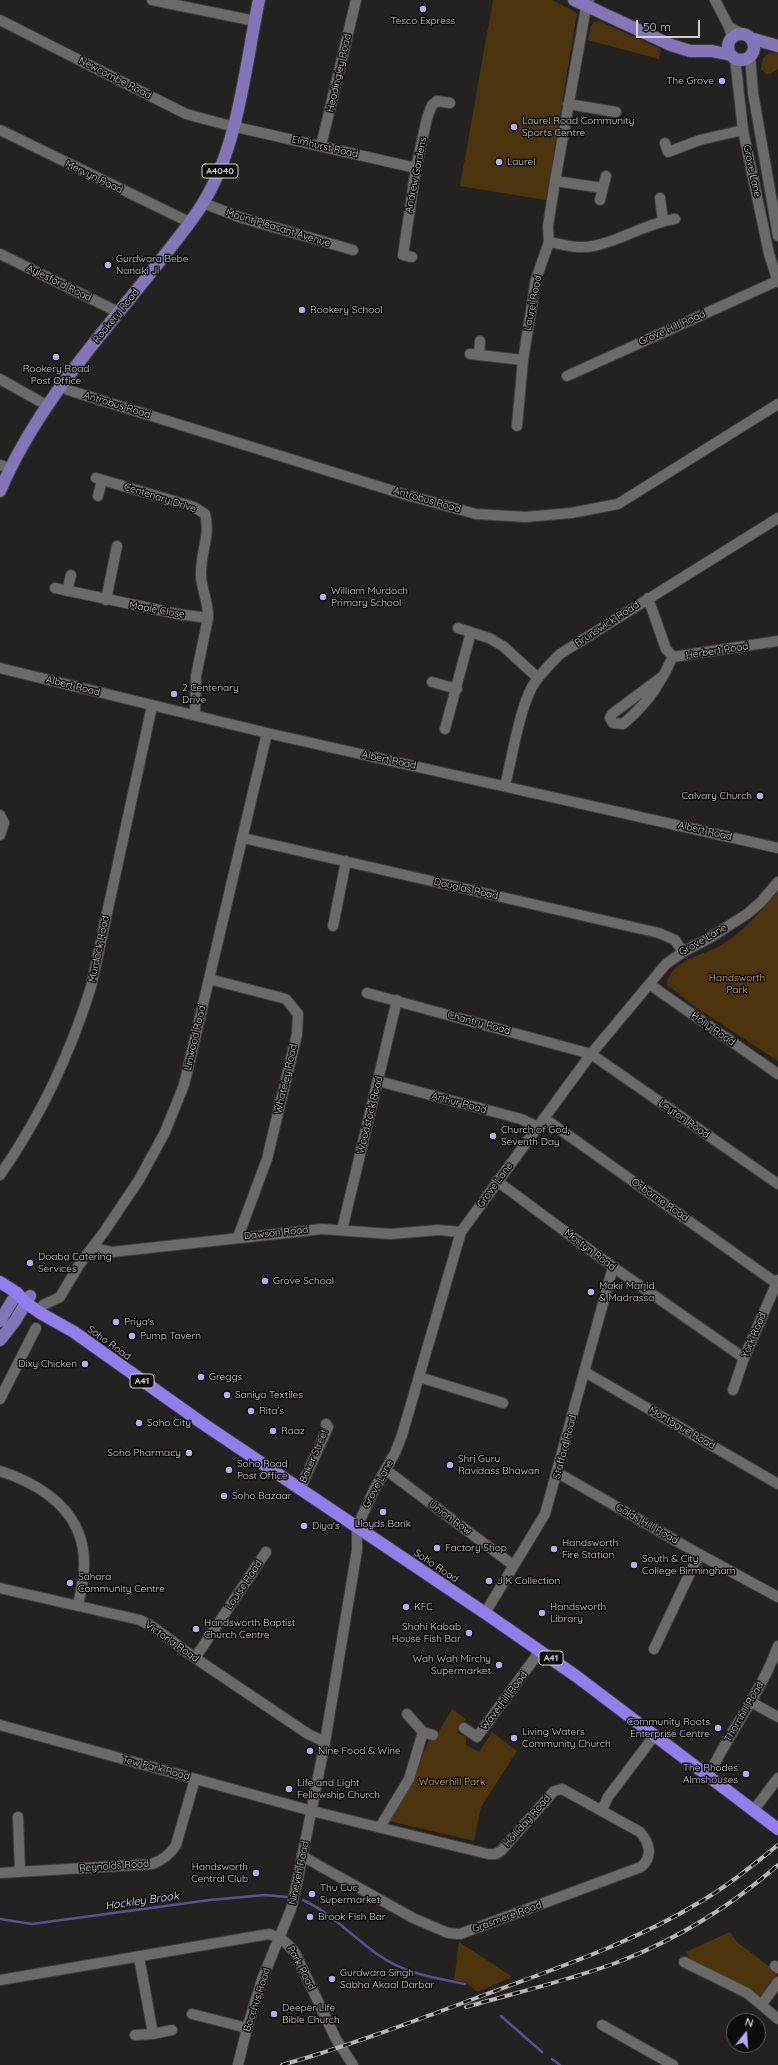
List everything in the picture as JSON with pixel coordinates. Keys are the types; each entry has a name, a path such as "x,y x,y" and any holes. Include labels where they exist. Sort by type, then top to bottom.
{"highway":[{"name":"Soho Road","path":"0,1282 74,1332 202,1423 540,1651 778,1829"},
{"name":"Soho Road","path":"28,1300 43,1305 74,1332"}],"main road":[{"name":"Rookery Road","path":"0,491 5,466 33,426 118,312 203,203 220,170 233,126 259,0"},
{"path":"574,0 588,3 671,45 690,51 712,51 744,59 752,53 774,45"},
{"path":"712,51 730,35 739,34 774,45"},
{"path":"730,35 728,47 733,57"},
{"path":"747,37 753,46 752,53"},
{"path":"0,1321 17,1293"},
{"path":"0,1340 28,1300"}],"street":[{"path":"152,0 255,21"},
{"name":"Headingley Road","path":"321,146 356,0"},
{"path":"719,2 730,35"},
{"name":"Laurel Road","path":"517,426 523,360 536,279 549,242 548,226 555,181 568,104 588,3"},
{"name":"Newcombe Road","path":"0,20 186,114 233,126"},
{"name":"Grove Lane","path":"752,53 753,93 778,236"},
{"name":"Grove Lane","path":"733,57 743,130 769,254 778,281"},
{"name":"Andrew Gardens","path":"412,257 403,254 416,168 432,105 438,101 450,103"},
{"path":"568,104 616,111"},
{"name":"Elmhurst Road","path":"233,126 416,168"},
{"name":"Mervyn Road","path":"0,130 189,222"},
{"path":"665,143 668,152 700,140 743,130"},
{"path":"696,131 700,140"},
{"path":"600,200 606,176"},
{"path":"555,181 603,188"},
{"path":"660,198 663,221"},
{"name":"Mount Pleasant Avenue","path":"203,203 242,218 353,250"},
{"path":"549,242 591,247 614,241 663,221 675,219"},
{"name":"Aylesford Road","path":"0,254 118,312"},
{"name":"Grove Hill Road","path":"567,376 778,281"},
{"path":"480,341 474,354 523,360"},
{"path":"0,379 48,406"},
{"name":"Antrobus Road","path":"62,386 68,390 403,494 476,514 526,517 571,513 618,504 778,404"},
{"name":"Centenary Drive","path":"98,496 99,479 194,507 205,514 208,525 200,576 208,608 208,618 196,676 195,715"},
{"name":"Brunswick Road","path":"505,786 525,705 538,678 560,654 778,518"},
{"path":"106,600 117,546"},
{"path":"67,591 71,575"},
{"name":"Maple Close","path":"55,588 106,600 178,614 208,618"},
{"name":"Herbert Road","path":"648,598 666,649 674,657 778,641"},
{"path":"458,628 489,638 503,646 538,678"},
{"path":"445,729 454,701 471,632"},
{"path":"663,676 612,714 610,718 613,723 623,724 630,718 651,695 663,676 674,657"},
{"name":"Albert Road","path":"0,668 267,734 778,848"},
{"path":"432,682 457,689"},
{"name":"Murdock Road","path":"0,1175 19,1148 54,1084 79,1024 91,987 152,706"},
{"name":"Linwood Road","path":"43,1305 60,1297 79,1265 94,1246 139,1180 165,1132 184,1084 267,734"},
{"path":"0,815 4,823 0,835"},
{"name":"Douglas Road","path":"242,838 659,933 675,940 683,952"},
{"path":"333,926 346,861"},
{"name":"Grove Lane","path":"357,1527 395,1453 402,1435 461,1232 591,1054 666,964 683,952 708,939 747,914 761,902 778,882"},
{"name":"Whateley Road","path":"209,980 286,999 298,1014 297,1034 267,1159 238,1237"},
{"name":"Holly Road","path":"649,984 778,1074"},
{"name":"Chantry Road","path":"367,992 591,1054"},
{"name":"Woodstock Road","path":"342,1230 397,1000"},
{"name":"Leyton Road","path":"591,1054 778,1184"},
{"name":"Arthur Road","path":"378,1081 521,1119 538,1127"},
{"name":"Osborne Road","path":"544,1118 777,1281"},
{"name":"Mostyn Road","path":"497,1181 613,1267 744,1358"},
{"name":"Dawson Road","path":"94,1246 102,1250 112,1252 322,1229 390,1234 438,1230 461,1232"},
{"name":"Stafford Road","path":"485,1613 545,1514 558,1473 613,1267"},
{"name":"York Road","path":"733,1390 744,1358 777,1281"},
{"path":"0,1399 36,1328"},
{"name":"Montague Road","path":"585,1372 778,1484"},
{"path":"419,1377 503,1403"},
{"name":"Baker Street","path":"300,1489 320,1447 328,1427 326,1424"},
{"name":"Union Row","path":"386,1470 514,1565"},
{"path":"0,1471 19,1477 44,1491 65,1510 72,1522 83,1550 84,1567 78,1606"},
{"name":"Golds Hill Road","path":"558,1473 699,1554 778,1597"},
{"name":"Nineveh Road","path":"280,1938 291,1909 325,1742 357,1550 357,1527"},
{"name":"Louise Road","path":"195,1658 266,1552"},
{"path":"654,1649 699,1554"},
{"name":"Victoria Road","path":"0,1588 140,1620 153,1626 195,1658 308,1734 325,1742"},
{"name":"Thornhill Road","path":"708,1777 751,1702 778,1646"},
{"name":"Waverhill Road","path":"464,1728 478,1737 540,1651"},
{"path":"751,1702 778,1717"},
{"path":"407,1714 423,1732 433,1734"},
{"name":"Tew Park Road","path":"0,1725 312,1811"},
{"path":"380,1827 409,1779 423,1732"},
{"path":"602,1810 608,1797 654,1736"},
{"path":"753,1811 778,1778"},
{"name":"Reynolds Road","path":"0,1873 152,1864 161,1861 173,1851 176,1845 195,1779"},
{"name":"Holliday Road","path":"312,1811 488,1854 496,1854 557,1789 566,1790 602,1810"},
{"name":"Grasmere Road","path":"302,1856 413,1918 448,1933 460,1934 641,1867 648,1859 649,1851 645,1838 640,1832 602,1810"},
{"path":"18,1817 20,1872"},
{"path":"0,1980 269,1934 280,1938"},
{"name":"Bacchus Road","path":"238,2065 247,2028 263,1977 280,1938"},
{"name":"Park Road","path":"280,1938 288,1944 294,1953 336,2039 353,2065"},
{"path":"139,1957 153,2034"},
{"path":"684,1962 741,1990 762,2004 778,2018"},
{"path":"762,2004 778,1982"},
{"path":"192,2014 247,2028"},
{"path":"602,2025 673,2065"},
{"path":"135,2035 153,2034 172,2030"}],"green space":[{"name":"Laurel Road Community Sports Centre","path":"493,0 552,0 577,13 546,200 460,186"},
{"path":"599,21 661,49 659,59 588,40 591,26 594,22"},
{"path":"778,52 778,69 770,74 766,74 761,69 763,58 769,53"},
{"name":"Handsworth Park","path":"778,889 778,1061 697,1008 667,985 673,970 679,965 695,956 722,945 740,932 759,913"},
{"name":"Waverhill Park","path":"452,1709 466,1719 457,1733 466,1737 466,1745 479,1752 492,1732 517,1751 481,1807 474,1841 389,1821 413,1778 430,1738 435,1738"},
{"path":"730,1932 737,1942 778,1973 761,1997 693,1963 686,1952"},
{"path":"459,1942 511,1976 510,1978 477,1992 467,1983 454,1980"}],"waterway":[{"name":"Hockley Brook","path":"0,1919 32,1924 210,1900 265,1895 287,1897"},
{"name":"Hockley Brook","path":"303,1900 323,1911 377,1954 397,1966 419,1974 465,1984"},
{"name":"Hockley Brook","path":"501,2016 542,2052"},
{"name":"Hockley Brook","path":"552,2059 560,2065"}],"railway":[{"path":"282,2065 404,2025 619,1943 674,1917 710,1896 778,1845"},
{"path":"466,2007 583,1974 642,1952 704,1920 742,1894 778,1865"}],"place":[{"name":"Tesco Express","path":"423,9"},
{"name":"The Grove","path":"722,81"},
{"name":"Laurel Road Community Sports Centre","path":"514,127"},
{"name":"Laurel","path":"499,162"},
{"name":"Gurdwara Bebe Nanaki Ji","path":"108,265"},
{"name":"Rookery School","path":"302,310"},
{"name":"Rookery Road Post Office","path":"56,357"},
{"name":"William Murdoch Primary School","path":"323,597"},
{"name":"2 Centenary Drive","path":"174,694"},
{"name":"Calvary Church","path":"760,796"},
{"name":"Church of God, Seventh Day","path":"493,1136"},
{"name":"Doaba Catering Services","path":"30,1263"},
{"name":"Grove School","path":"265,1281"},
{"name":"Makii Marjid & Madrassa","path":"591,1292"},
{"name":"Priya's","path":"116,1322"},
{"name":"Pump Tavern","path":"132,1336"},
{"name":"Dixy Chicken","path":"85,1364"},
{"name":"Greggs","path":"201,1377"},
{"name":"Saniya Textiles","path":"227,1395"},
{"name":"Rita's","path":"251,1411"},
{"name":"Soho City","path":"139,1423"},
{"name":"Raaz","path":"273,1431"},
{"name":"Soho Pharmacy","path":"189,1453"},
{"name":"Shri Guru Ravidass Bhawan","path":"450,1465"},
{"name":"Soho Road Post Office","path":"229,1470"},
{"name":"Soho Bazaar","path":"224,1496"},
{"name":"Lloyds Bank","path":"383,1512"},
{"name":"Diya's","path":"304,1526"},
{"name":"Factory Shop","path":"437,1548"},
{"name":"Handsworth Fire Station","path":"554,1549"},
{"name":"South & City College Birmingham","path":"634,1565"},
{"name":"J K Collection","path":"489,1581"},
{"name":"Sahara Community Centre","path":"70,1583"},
{"name":"KFC","path":"406,1607"},
{"name":"Handsworth Library","path":"542,1613"},
{"name":"Handsworth Baptist Church Centre","path":"196,1629"},
{"name":"Shahi Kabab House Fish Bar","path":"469,1633"},
{"name":"Wah Wah Mirchy Supermarket","path":"499,1665"},
{"name":"Community Roots Enterprise Centre","path":"718,1728"},
{"name":"Living Waters Community Church","path":"514,1738"},
{"name":"Nine Food & Wine","path":"310,1751"},
{"name":"The Rhodes Almshouses","path":"746,1774"},
{"name":"Life and Light Fellowship Church","path":"289,1789"},
{"name":"Handsworth Central Club","path":"256,1873"},
{"name":"Thu Cuc Supermarket","path":"312,1894"},
{"name":"Brook Fish Bar","path":"310,1917"},
{"name":"Gurdwara Singh Sabha Akaal Darbar","path":"332,1979"},
{"name":"Deeper Life Bible Church","path":"274,2014"}]}
